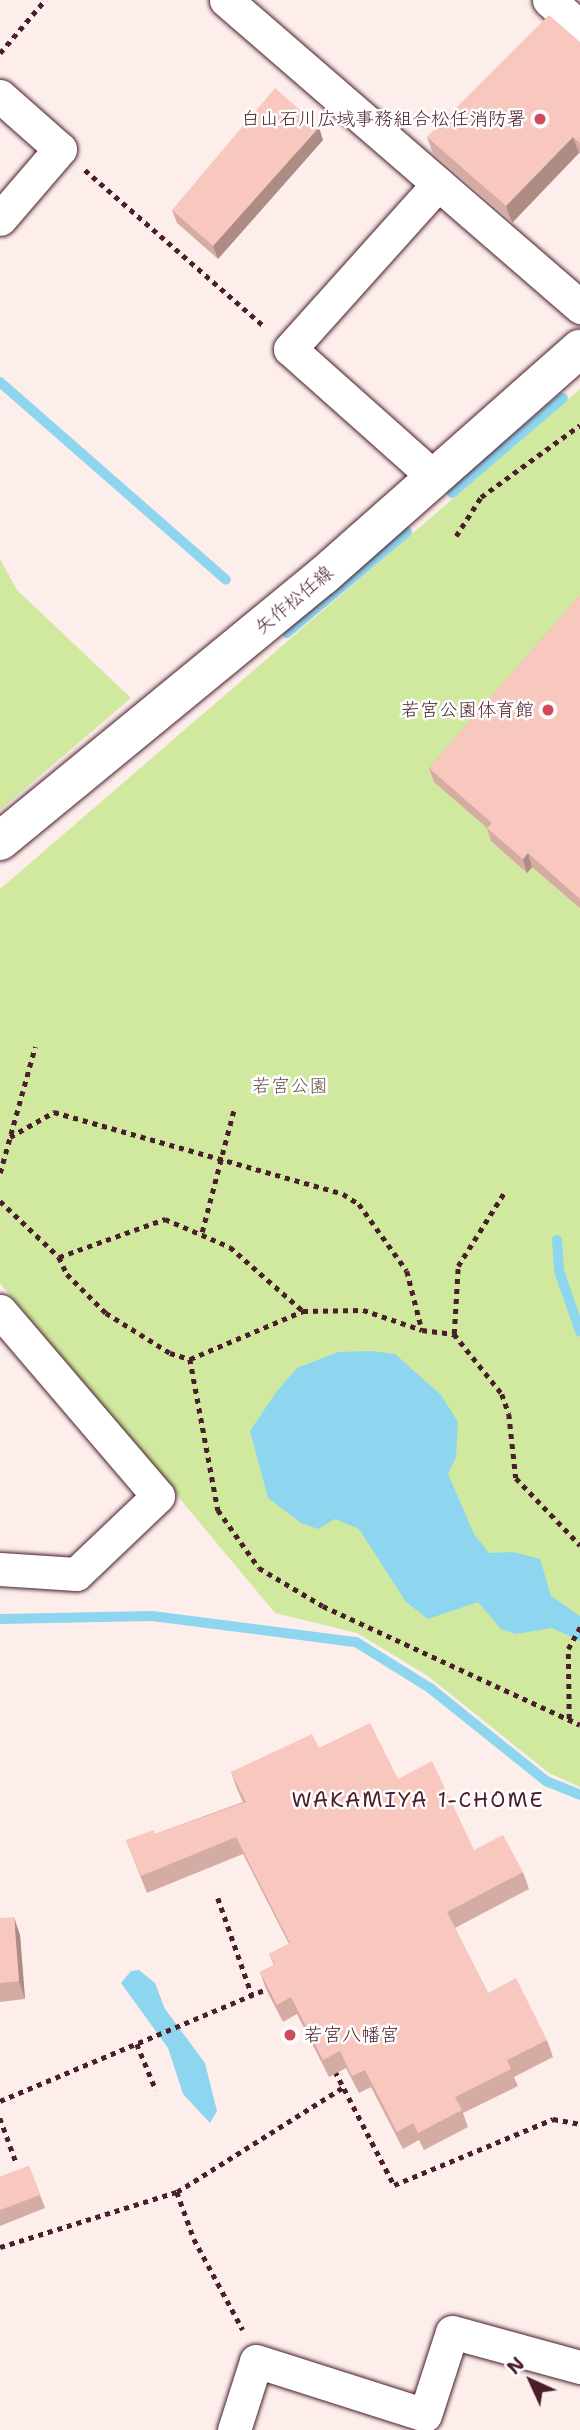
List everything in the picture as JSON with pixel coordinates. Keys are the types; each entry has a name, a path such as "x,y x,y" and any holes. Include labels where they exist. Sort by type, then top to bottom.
{"main road":[{"name":"矢作松任線","path":"0,841 323,576 580,349"}],"street":[{"path":"226,0 580,307"},
{"path":"549,0 580,27"},
{"path":"0,96 60,149 0,219"},
{"path":"435,478 290,349 438,184"},
{"path":"0,1311 158,1496 76,1574 0,1569"},
{"path":"234,2430 256,2361 425,2415 452,2332 580,2367"}],"path":[{"path":"0,54 46,0"},
{"path":"60,149 290,349"},
{"path":"456,536 481,497 580,425"},
{"path":"0,1172 35,1047"},
{"path":"202,1232 218,1159 234,1109"},
{"path":"10,1138 54,1112 343,1194 359,1204 407,1271 422,1329"},
{"path":"504,1193 458,1266 454,1334 502,1394 509,1413 516,1478 580,1545"},
{"path":"0,1201 59,1257 67,1274 106,1313 170,1353 190,1359 303,1311 363,1310 422,1329 454,1334"},
{"path":"59,1257 165,1219 202,1232 266,1274 303,1311"},
{"path":"190,1359 218,1510 259,1568 323,1606 580,1725"},
{"path":"569,1720 568,1649 580,1627"},
{"path":"218,1898 252,1995"},
{"path":"0,2101 276,1985"},
{"path":"137,2044 156,2090"},
{"path":"331,2063 394,2185 553,2119 580,2124"},
{"path":"0,2247 177,2192 344,2087"},
{"path":"0,2118 16,2162"},
{"path":"177,2192 194,2239 235,2311 256,2361"}],"green space":[{"name":"若宮公園","path":"580,389 580,1787 549,1773 428,1676 357,1633 275,1613 0,1283 0,889"},
{"path":"0,559 17,590 131,698 0,810"}],"water":[{"path":"371,1351 395,1354 441,1395 458,1422 456,1457 448,1474 474,1534 489,1553 513,1552 540,1559 551,1596 580,1616 580,1641 552,1628 516,1634 501,1629 478,1602 428,1619 406,1602 359,1529 335,1519 318,1529 301,1523 268,1498 250,1431 277,1391 297,1368 338,1352"},
{"path":"139,1970 155,1983 165,2009 205,2063 217,2111 210,2123 183,2094 168,2048 121,1983 131,1971"}],"building":[{"path":"549,15 580,42 580,143 573,137 506,206 427,137"},
{"path":"275,88 319,127 213,246 172,210"},
{"name":"若宮公園体育館","path":"580,595 580,899 528,853 523,859 487,828 492,823 429,768"},
{"path":"370,1723 398,1779 432,1761 474,1850 503,1835 523,1872 447,1912 488,1993 516,1978 547,2040 507,2060 511,2069 455,2097 462,2110 418,2133 413,2123 397,2132 365,2070 352,2076 340,2051 323,2060 291,1997 277,2005 260,1972 275,1964 269,1954 290,1943 236,1837 141,1876 126,1840 154,1830 155,1834 246,1802 231,1772 312,1734 319,1748"},
{"path":"14,1917 19,1981 0,1983 0,1918"},
{"path":"29,2166 40,2195 0,2210 0,2177"}],"waterway":[{"path":"0,382 226,580"},
{"path":"452,493 563,398"},
{"path":"287,633 407,532"},
{"path":"557,1240 559,1271 580,1331"},
{"path":"0,1619 152,1616 356,1642 430,1688 546,1781 580,1795"}],"place":[{"name":"白山石川広域事務組合松任消防署","path":"540,119"},
{"name":"若宮公園体育館","path":"548,710"},
{"name":"若宮八幡宮","path":"290,2035"}],"district":[{"name":"WAKAMIYA 1-CHOME","path":"418,1800"}]}
